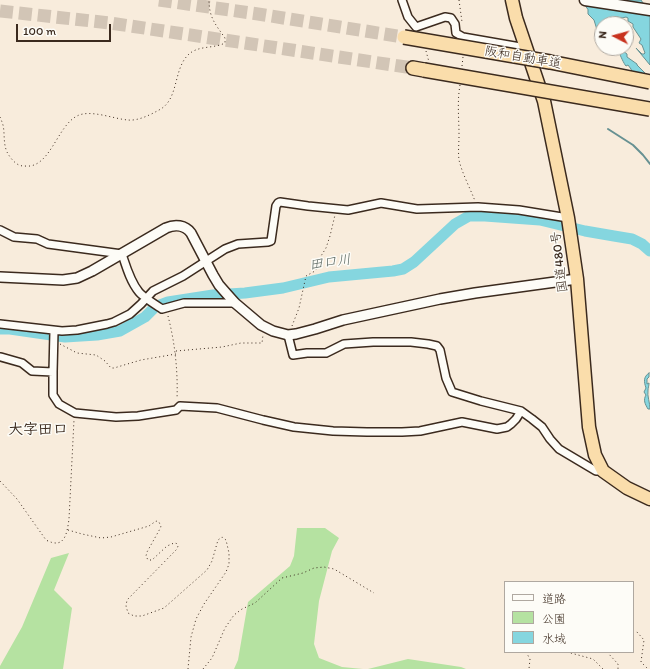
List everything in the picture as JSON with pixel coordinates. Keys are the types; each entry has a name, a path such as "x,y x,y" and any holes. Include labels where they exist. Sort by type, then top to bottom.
{"highway":[{"name":"国道480号","path":"512,0 516,18 544,101 569,219 577,279 589,427 595,455 603,471 627,488 650,499"},
{"name":"阪和自動車道","path":"400,36 550,62 650,82"},
{"path":"419,69 650,110"}],"main road":[{"path":"585,0 650,10"}],"street":[{"path":"402,0 408,17 416,27 445,17 451,18 455,24 456,34 463,37 526,48"},
{"path":"0,324 54,331 98,327 114,322 130,314 149,300 153,291 182,276 225,249 238,244 271,241 276,206 278,202 348,210 381,203 417,209 478,207 519,210 569,219"},
{"path":"0,277 63,280 72,279 84,275 166,228 176,225 182,226 188,230 194,238 218,284 232,300 252,319 266,328 278,333 289,335 344,320 440,299 577,279"},
{"path":"0,230 14,237 37,239 48,244 122,254"},
{"path":"122,254 135,286 143,296 163,308 179,304 232,300"},
{"path":"54,331 53,395 59,404 75,413 116,417 138,416 176,410 180,406 217,408 294,427 333,431 402,432 420,431 462,422 497,429 507,427 511,424 521,411"},
{"path":"289,335 293,355 326,353 344,344 373,342 411,342 437,346 440,350 446,378 452,392 521,411 542,427 559,449 596,471 603,471"},
{"path":"1,357 22,363 32,371 53,372"}],"path":[{"path":"0,117 3,125 4,145 11,159 19,165 30,166 39,163 46,157 63,129 78,115 85,113 105,115 128,120 143,118 161,110 171,98 182,63 188,55 196,49 219,46 224,43 225,38 212,20 209,0"},
{"path":"459,0 463,37"},
{"path":"462,70 463,56"},
{"path":"460,84 458,110 458,155 465,179 478,207"},
{"path":"289,335 299,308 306,276 315,271 320,264 330,236 336,208"},
{"path":"163,308 172,331 176,354 176,410"},
{"path":"175,351 222,347 241,343 262,343 266,328"},
{"path":"54,343 59,343 77,353 96,355 112,368 141,360 176,354"},
{"path":"0,481 17,499 46,540 51,543 58,543 62,541 66,537 68,530 75,413"},
{"path":"68,530 101,538 111,537 149,526 156,521 159,522 161,527 147,552 146,556 148,560 152,560 167,546 174,542 176,543 178,546 177,549 127,600 126,606 128,612 134,616 151,614 164,608 207,570 212,562 218,540 222,537 226,540 229,553 229,564 226,572 204,604 196,619 191,637 188,669"},
{"path":"203,669 212,658 225,628 234,615 242,609 255,603 282,578 303,573 314,568 324,567 334,569 374,594"},
{"path":"634,631 637,632 644,640 641,662 648,669"},
{"path":"527,653 530,659 529,669"},
{"path":"571,653 593,659 603,669"},
{"path":"608,653 618,664 618,669"}],"green space":[{"path":"297,528 325,528 339,538 332,551 319,601 314,644 319,658 342,667 363,669 234,669 238,660 248,602 290,566 294,556"},
{"path":"69,553 54,590 72,608 63,669 0,669 0,666 22,627 51,558"},
{"path":"408,659 461,667 466,669 368,669"}],"water":[{"path":"582,0 641,0 645,6 650,9 650,65 636,48 642,54 645,53 642,45 639,43 641,39 634,28 634,16 594,16 594,20 588,14 588,10"},
{"path":"621,56 627,56 650,76 634,77 631,69 628,65 625,65"},
{"path":"649,373 647,384 649,383 648,392 650,409 648,409 645,402 646,395 644,392 646,388 644,382"}],"waterway":[{"path":"608,129 633,145 650,164"},
{"name":"田口川","path":"0,329 10,329 65,337 97,335 120,331 145,317 155,307 168,302 213,295 283,288 329,277 403,269 414,262 455,224 469,216 540,220 585,231 632,239 642,244 650,251"}],"tunnel":[{"path":"159,0 397,36"},
{"path":"0,11 110,23 413,68"}],"district":[{"name":"大字田口","path":"38,430"}]}
